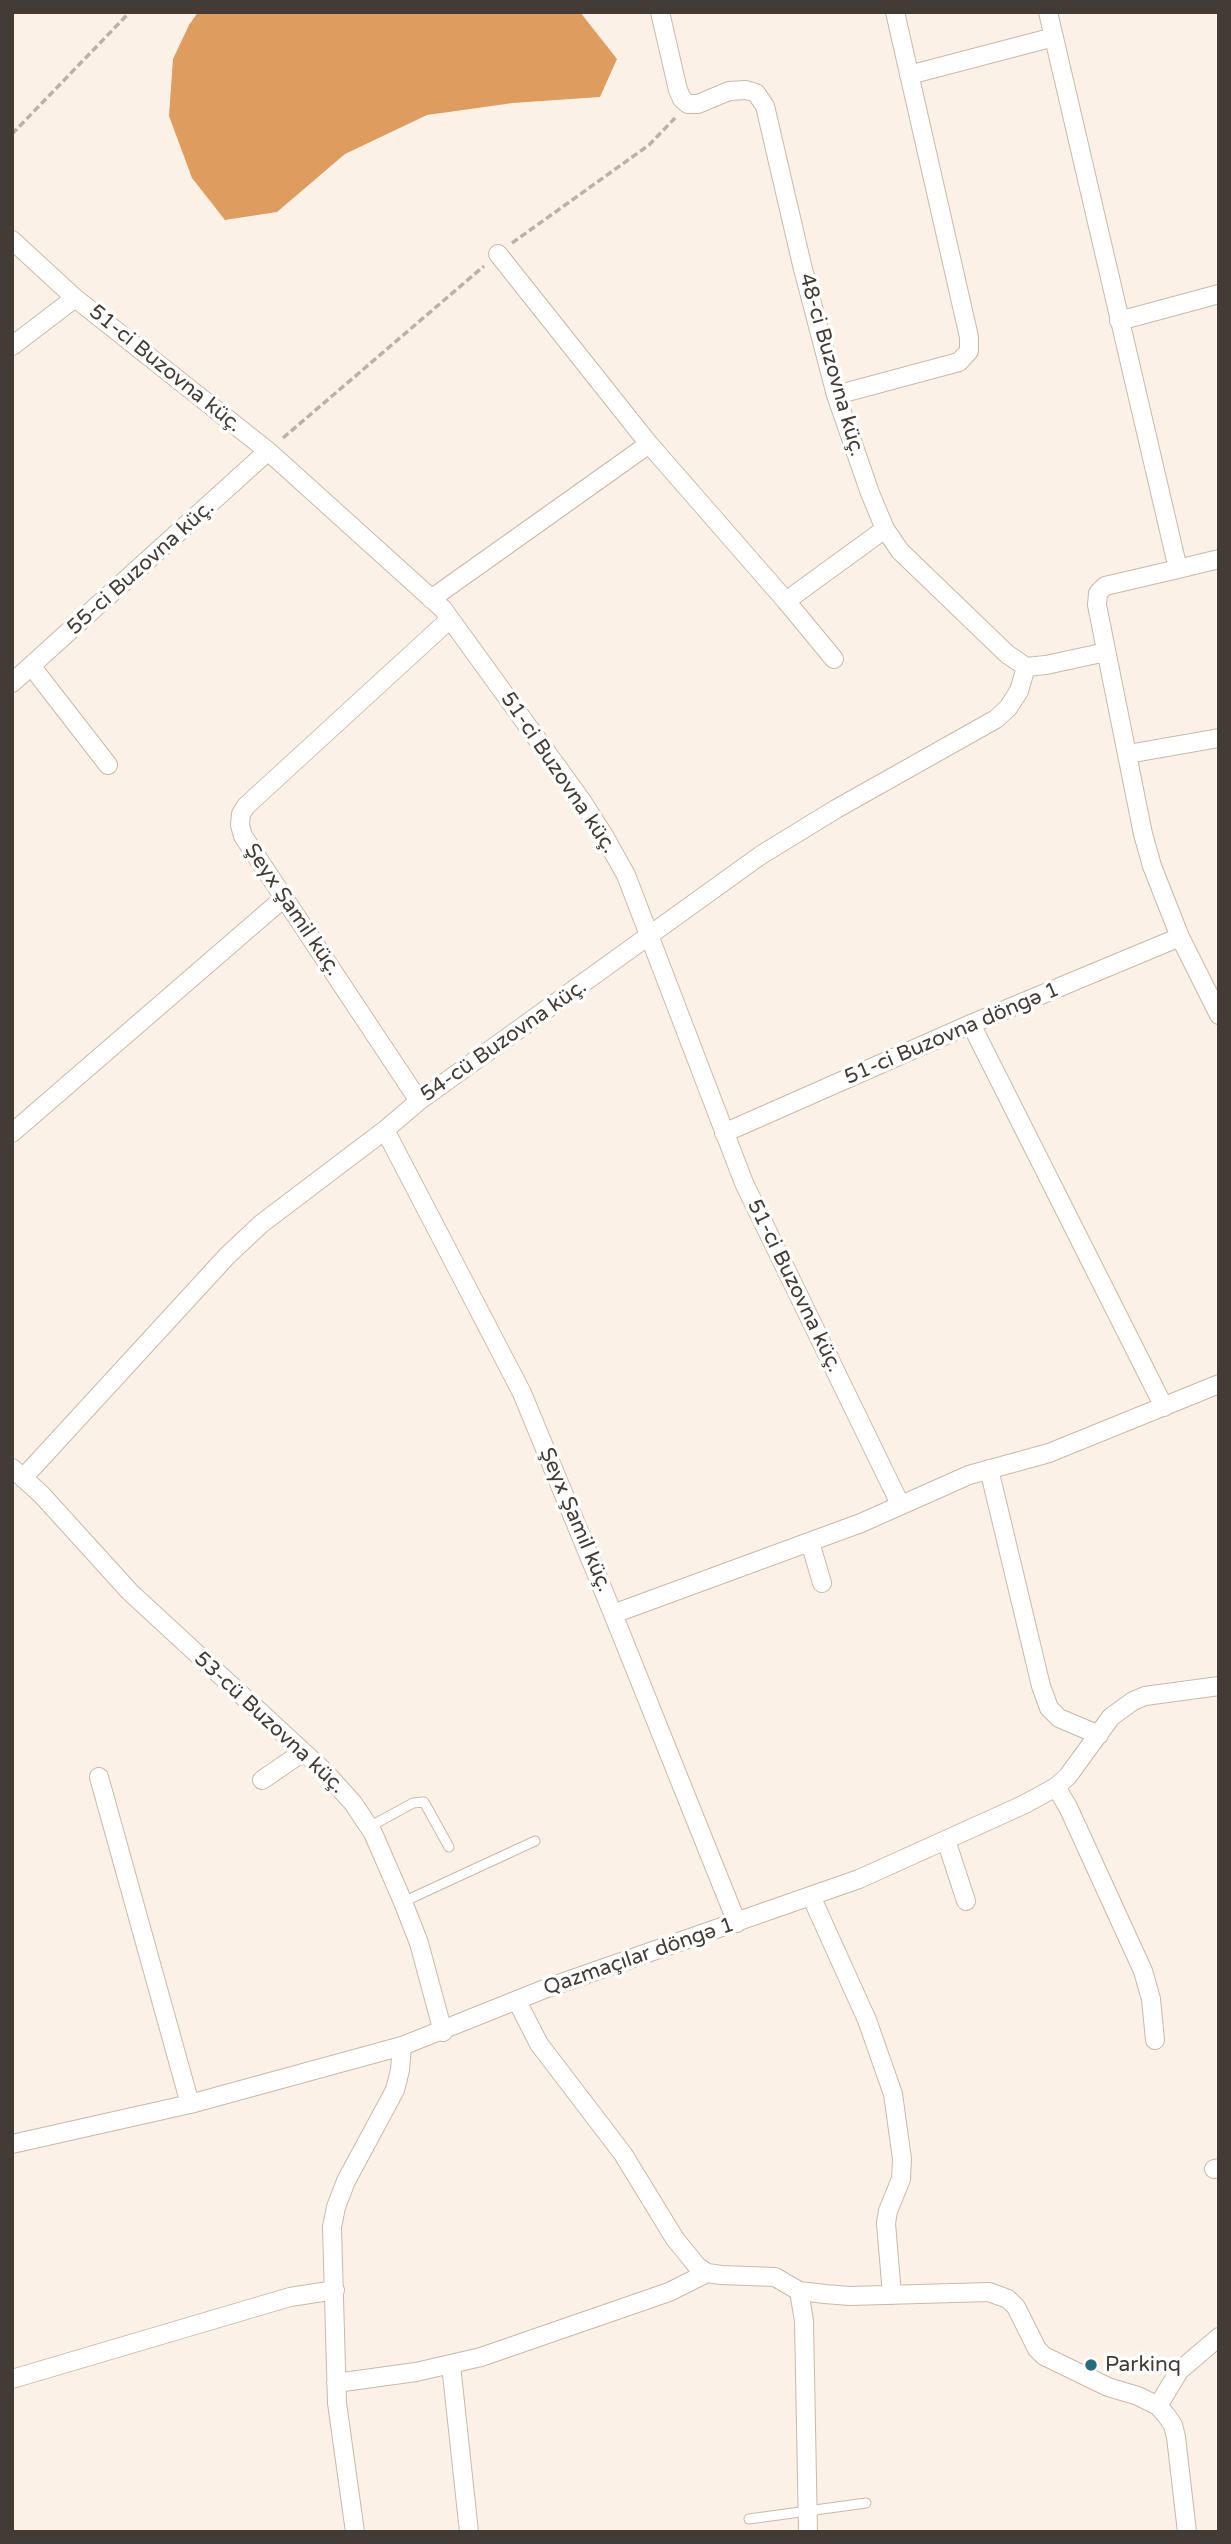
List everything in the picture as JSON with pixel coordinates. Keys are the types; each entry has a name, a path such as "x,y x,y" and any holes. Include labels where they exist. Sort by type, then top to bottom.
{"street":[{"path":"660,12 678,90 688,104"},
{"path":"836,395 960,362 969,351 969,337 895,12"},
{"path":"1048,12 1178,569"},
{"path":"909,75 1054,37"},
{"name":"48-ci Buzovna küç.","path":"688,104 706,102 729,91 746,90 756,93 765,106 836,395 885,529 900,551 1007,654 1026,667"},
{"name":"51-ci Buzovna küç.","path":"12,240 75,298 268,451 431,599 450,619 603,834 626,875 744,1183 900,1504"},
{"path":"498,254 649,444 834,659"},
{"path":"1119,321 1219,294"},
{"path":"12,346 75,298"},
{"path":"431,599 649,444"},
{"name":"55-ci Buzovna küç.","path":"12,683 268,451"},
{"path":"786,601 885,529"},
{"path":"1219,559 1105,586 1098,593 1097,605 1143,834 1152,866 1180,937 1219,1015"},
{"name":"Şeyx Şamil küç.","path":"419,1101 243,836 240,825 241,814 246,806 450,619"},
{"path":"1026,667 1106,652"},
{"path":"32,667 108,765"},
{"name":"54-cü Buzovna küç.","path":"18,1472 261,1224 419,1101 780,843 996,719 1008,708 1019,691 1026,667"},
{"path":"1128,754 1219,737"},
{"path":"12,1133 285,897"},
{"name":"51-ci Buzovna döngə 1","path":"724,1133 971,1024 1180,937"},
{"path":"971,1024 1164,1407"},
{"name":"Şeyx Şamil küç.","path":"385,1130 522,1393 614,1614 737,1923"},
{"path":"614,1614 860,1523 989,1469 1049,1453 1219,1384"},
{"path":"989,1469 1041,1686 1049,1708 1059,1718 1099,1735"},
{"name":"53-cü Buzovna küç.","path":"18,1472 130,1592 303,1752 353,1803 390,1868 419,1942 443,2032"},
{"path":"810,1542 822,1583"},
{"name":"Qazmaçılar döngə 1","path":"12,2144 190,2104 402,2046 443,2032 547,1988 859,1879 1023,1805 1056,1787 1068,1776 1111,1717 1133,1701 1163,1693 1219,1686"},
{"path":"262,1780 303,1752"},
{"path":"99,1777 190,2104"},
{"path":"1056,1787 1068,1807 1143,1971 1151,1998 1155,2040"},
{"path":"946,1840 966,1901"},
{"path":"811,1896 867,2020 893,2094 902,2159 901,2179 886,2223 892,2295"},
{"path":"517,2001 539,2044 623,2154 685,2253 707,2273"},
{"path":"355,2532 336,2384 332,2227 346,2181 395,2090 402,2046"},
{"path":"336,2384 451,2365 669,2292 707,2273 775,2277 799,2291 850,2296 989,2292 1000,2295 1016,2307 1037,2349 1044,2356 1108,2387 1138,2396 1158,2406 1173,2426 1176,2437 1186,2532"},
{"path":"12,2379 290,2297 335,2290"},
{"path":"799,2291 804,2321 808,2532"},
{"path":"1158,2406 1179,2371 1219,2337"},
{"path":"451,2365 469,2532"}],"lane":[{"path":"369,1827 413,1803 424,1802 449,1847"},
{"path":"403,1902 535,1841"},
{"path":"749,2519 866,2503"}],"path":[{"path":"12,134 130,12"},
{"path":"268,451 498,254 649,145 688,104"}],"shaded area":[{"path":"198,12 580,12 617,59 600,97 513,103 427,115 345,154 277,212 225,220 192,178 169,116 173,59"}],"place":[{"name":"Parkinq","path":"1091,2365"}]}
